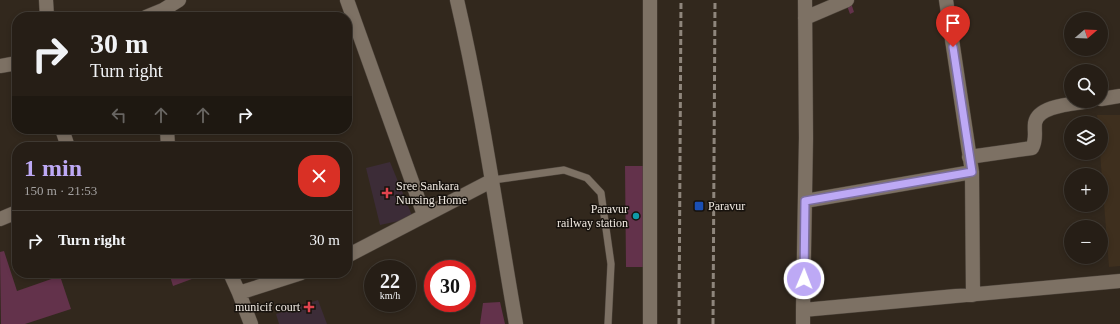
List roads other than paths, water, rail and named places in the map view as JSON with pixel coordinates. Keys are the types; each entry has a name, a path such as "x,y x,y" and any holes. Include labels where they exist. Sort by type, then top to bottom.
{"street":[{"path":"46,0 47,12"},
{"path":"163,9 179,0"},
{"path":"347,0 351,12"},
{"path":"457,0 472,68 493,180 516,324"},
{"path":"650,0 650,324"},
{"path":"805,0 805,201 803,317 973,294 1120,281"},
{"path":"805,18 847,0"},
{"path":"946,0 972,172 973,294"},
{"path":"352,14 424,215"},
{"path":"0,66 12,64"},
{"path":"1108,98 1120,96"},
{"path":"969,157 1032,148 1036,140 1035,123 1042,112 1050,108 1064,106"},
{"path":"805,201 972,172"},
{"path":"352,253 493,180"},
{"path":"0,219 12,214"},
{"path":"232,278 250,324"},
{"path":"239,293 286,278"}],"lane":[{"path":"493,180 564,170 587,178 601,193 611,264 608,324"}],"railway":[{"path":"679,324 681,0"},
{"path":"713,324 715,0"}],"place":[{"name":"Sree Sankara Nursing Home","path":"387,193"},
{"name":"Paravur","path":"699,206"},
{"name":"Paravur railway station","path":"636,216"},
{"name":"municif court","path":"309,307"}]}
